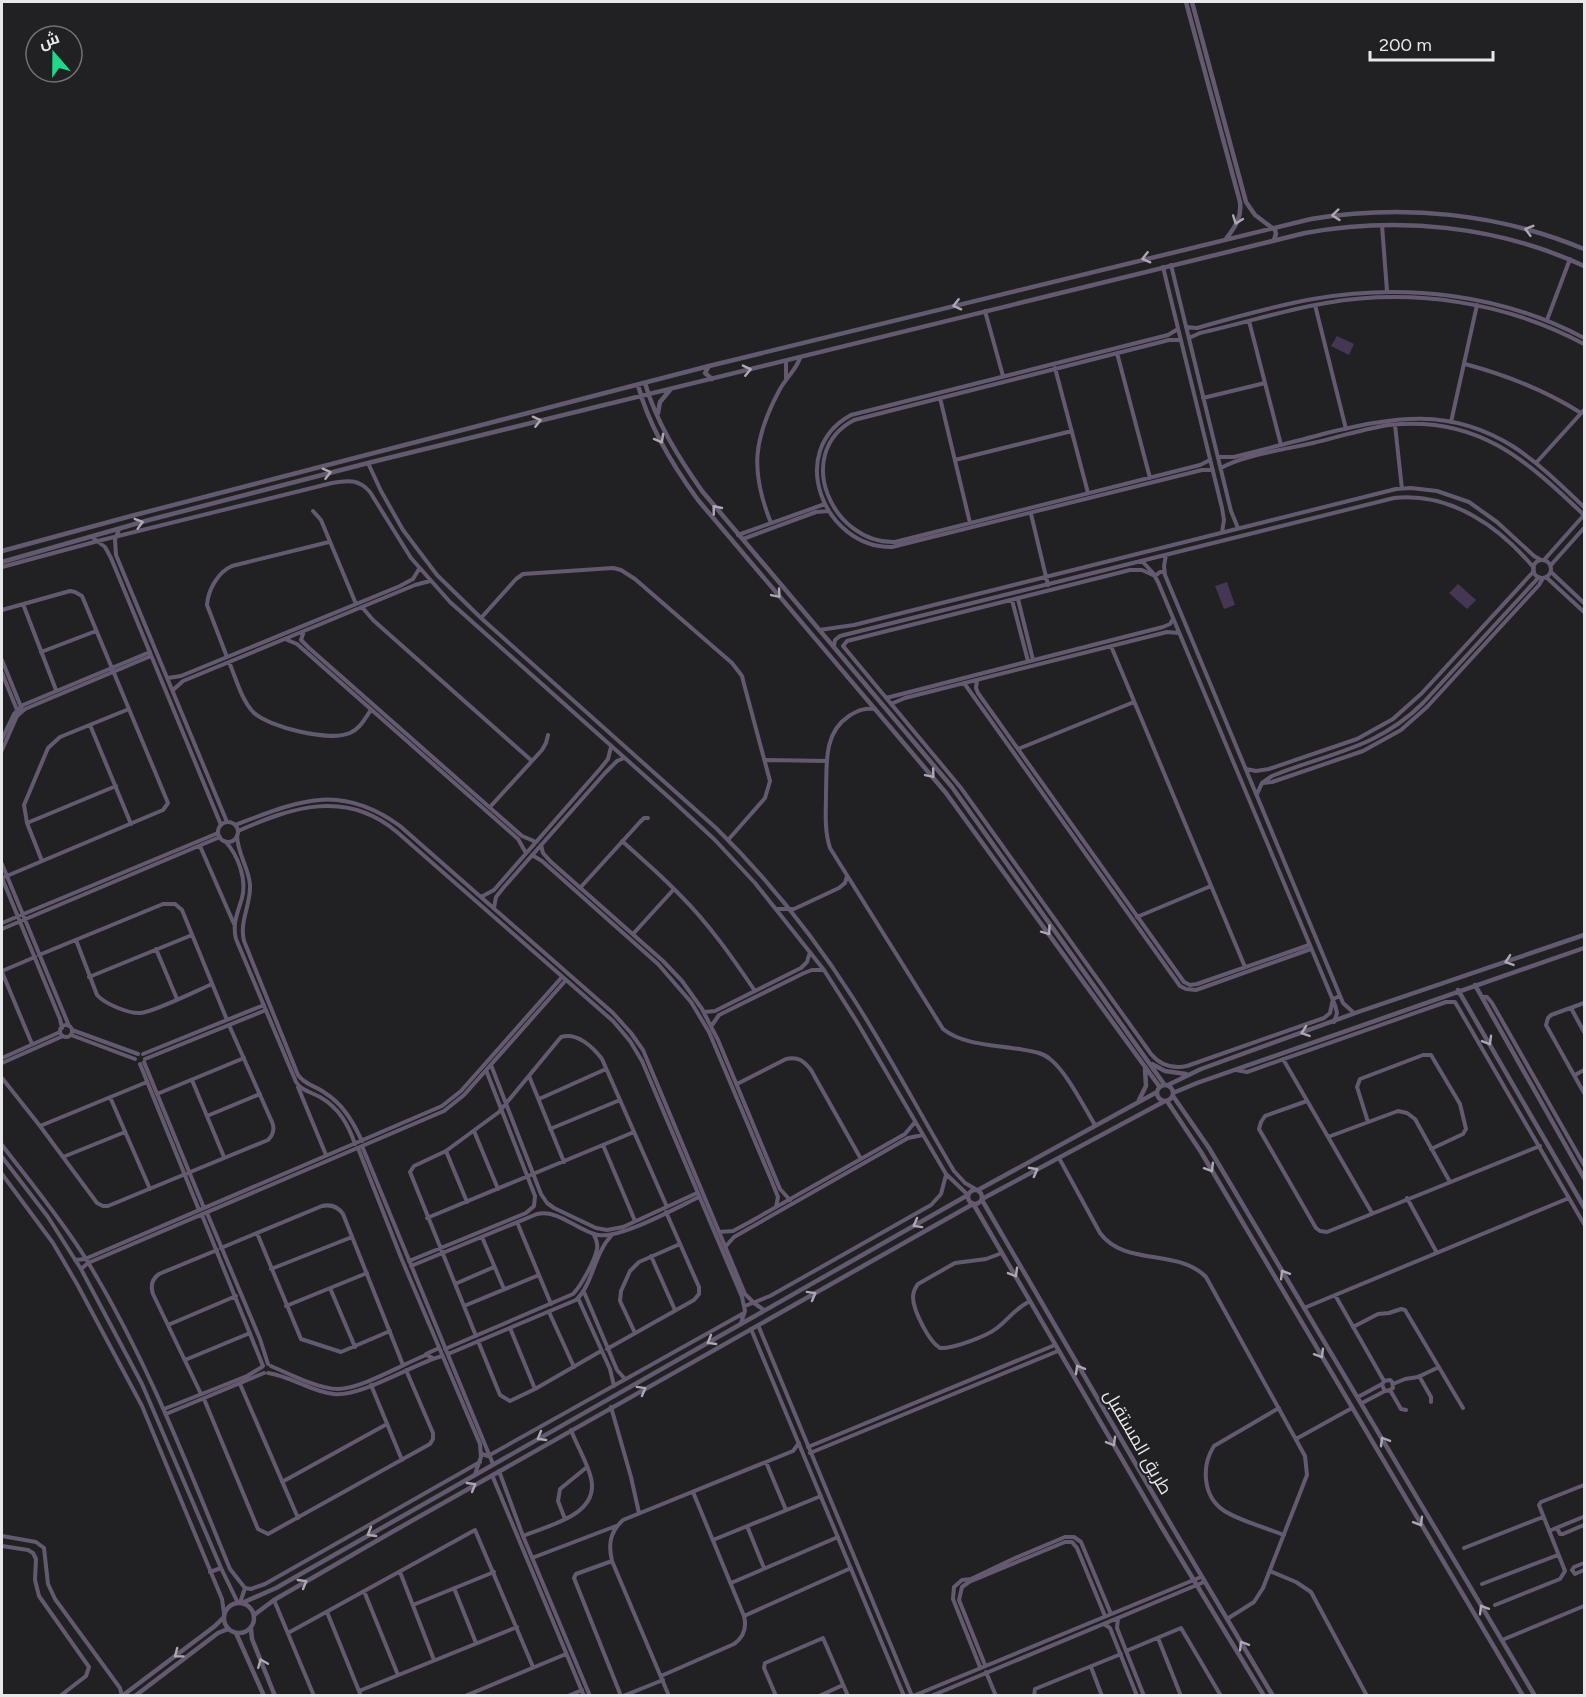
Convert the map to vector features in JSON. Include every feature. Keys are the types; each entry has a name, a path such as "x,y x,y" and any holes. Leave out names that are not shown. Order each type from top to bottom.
{"street":[{"path":"1186,2 1240,202 1238,223 1226,239"},
{"path":"1192,2 1246,202 1255,215 1273,227 1276,234 1274,240"},
{"path":"2,551 709,366 1287,224 1349,214 1429,213 1515,226 1584,249"},
{"path":"1287,224 1286,231 1291,236"},
{"path":"1382,225 1387,291"},
{"path":"2,562 191,509 368,463 1291,236 1335,228 1382,225 1429,226 1477,232 1523,243 1584,266"},
{"path":"1547,320 1570,259"},
{"path":"1171,265 1230,506 1238,528"},
{"path":"1163,267 1222,508 1224,520 1222,532"},
{"path":"1084,273 1082,280 1087,286"},
{"path":"1065,278 1070,283 1068,291"},
{"path":"1189,338 1328,300 1387,291 1501,305 1547,320 1584,338"},
{"path":"1186,327 1197,328 1299,302 1387,297 1445,297 1536,323 1584,344"},
{"path":"1172,304 1180,302"},
{"path":"1316,305 1346,429"},
{"path":"1451,422 1477,305"},
{"path":"985,311 1003,376"},
{"path":"1221,321 1222,328"},
{"path":"1249,321 1281,445"},
{"path":"1178,329 1168,335 1055,368 854,420 837,432 827,450 823,466 825,487 838,513 851,526 866,536 882,542 922,538 1029,515 1202,470 1213,470"},
{"path":"1181,339 1003,376 851,415 832,429 821,448 816,473 825,504 848,532 872,545 892,547 970,523 1200,465 1210,460"},
{"path":"1117,353 1150,478"},
{"path":"771,523 758,484 758,452 766,419 786,379 800,358"},
{"path":"786,361 786,379"},
{"path":"1465,364 1540,390 1583,412 1536,463"},
{"path":"709,366 705,373 711,379"},
{"path":"1055,368 1086,494 1085,501"},
{"path":"645,383 668,437 690,474 742,540 913,740 967,807 1143,1063 1162,1087 1172,1088 1173,1095 1209,1148 1535,1695"},
{"path":"1203,398 1265,383"},
{"path":"638,385 657,434 698,500 946,793 1126,1036 1150,1063 1162,1087 1159,1098 1166,1101 1201,1152 1522,1695"},
{"path":"658,416 658,406 663,397 674,388"},
{"path":"940,398 970,523"},
{"path":"520,416 517,422 520,425"},
{"path":"1221,468 1250,458 1401,418 1434,420 1477,429 1501,440 1536,463 1584,507"},
{"path":"1434,420 1434,425"},
{"path":"498,422 502,426 501,430"},
{"path":"1202,424 1210,423"},
{"path":"1395,425 1402,489"},
{"path":"1218,458 1228,458 1346,429 1434,425 1466,432 1506,449 1543,476 1584,515 1543,560 1536,563 1534,570 1521,585 1422,693 1386,723 1356,739 1269,769 1256,771 1246,768"},
{"path":"955,460 1071,431"},
{"path":"821,448 827,450"},
{"path":"1248,453 1250,458"},
{"path":"368,463 403,530 427,563 501,637 655,772 728,840 792,910 854,1000 954,1171 961,1180 982,1194 982,1200"},
{"path":"2,567 116,536 344,481 355,481 362,484 373,496 395,535 430,582 495,644 648,779 727,853 776,909 824,970 946,1174 974,1204"},
{"path":"819,630 854,625 1297,513 1402,489 1437,491 1462,499 1491,516 1534,556 1551,566"},
{"path":"373,496 381,491"},
{"path":"217,494 217,498 227,500"},
{"path":"834,647 834,642 838,637 1394,498 1425,498 1446,502 1464,509 1491,527 1534,570 1584,612"},
{"path":"183,503 192,504 191,509"},
{"path":"742,540 825,504"},
{"path":"1222,508 1230,506"},
{"path":"1025,509 1029,515 1048,585"},
{"path":"313,511 319,517 356,604"},
{"path":"738,535 812,511 829,511"},
{"path":"1297,513 1299,521"},
{"path":"1584,528 1551,566 1551,572 1584,603"},
{"path":"119,529 116,536 116,555 227,822 235,825 293,804 312,800 354,803 378,813 400,826 613,1013 643,1050 745,1294 764,1310"},
{"path":"2,923 21,918 200,846 219,835 221,825 111,558 105,547 92,537"},
{"path":"1191,540 1194,548"},
{"path":"329,542 232,566 221,573 208,596 207,605 245,700 253,711 264,719 302,733 323,736 350,733 358,728 371,710"},
{"path":"1514,548 1519,542"},
{"path":"1557,545 1563,551"},
{"path":"1167,555 1164,572 1340,996 1346,1007 1355,1013"},
{"path":"1142,561 1155,576 1333,999 1336,1008 1334,1022"},
{"path":"481,618 523,574 613,568 629,573 738,669 766,760 770,781 765,798 728,840"},
{"path":"173,691 188,676 362,607 400,588 413,579 419,569"},
{"path":"1155,576 1138,569 1107,576 844,642 844,649 961,788 1158,1061 1172,1067 1187,1066 1324,1018 1330,1013 1333,999"},
{"path":"1105,570 1107,576"},
{"path":"1155,576 1164,572"},
{"path":"1256,795 1262,783 1272,776 1361,746 1398,725 1423,704 1527,590 1551,572"},
{"path":"1262,783 1272,782 1354,754 1401,730 1427,708 1539,585 1543,577"},
{"path":"228,660 356,604 400,588 430,582"},
{"path":"1521,585 1527,590"},
{"path":"2,610 70,591 83,598 168,803 164,810 3,877"},
{"path":"1015,599 1031,661"},
{"path":"988,600 989,606"},
{"path":"22,604 56,691"},
{"path":"362,607 373,620 532,761"},
{"path":"891,704 905,698 1111,646 1166,627 1173,618"},
{"path":"854,625 856,633"},
{"path":"41,652 97,630"},
{"path":"304,631 301,634 301,640 307,650 371,710 518,835 536,842"},
{"path":"886,698 1144,635 1179,633"},
{"path":"495,644 501,637"},
{"path":"285,639 307,650 490,807 518,835 526,853"},
{"path":"1111,646 1245,967"},
{"path":"2,750 22,711 68,688 150,654"},
{"path":"2,660 19,709"},
{"path":"2,673 3,680 19,709"},
{"path":"168,678 188,676"},
{"path":"977,680 978,697 1178,984 1184,988 1199,989 1310,947"},
{"path":"964,683 978,697 1018,749 1071,829 1185,983 1197,984 1310,947"},
{"path":"2,740 19,709 56,691 68,688"},
{"path":"860,710 864,696"},
{"path":"1018,749 1134,702"},
{"path":"42,861 24,812 25,802 48,748 60,737 129,709"},
{"path":"876,710 860,710 841,722 833,731 829,743 826,833 831,848 943,1029 963,1039 1033,1051 1046,1056 1056,1064 1095,1125"},
{"path":"90,724 131,824"},
{"path":"898,735 904,730"},
{"path":"490,807 544,747 548,735"},
{"path":"907,745 913,740"},
{"path":"481,897 494,890 600,769 608,759 612,747"},
{"path":"494,909 494,901 499,893 616,761 624,758"},
{"path":"766,760 827,761"},
{"path":"600,769 605,773"},
{"path":"1269,769 1272,776"},
{"path":"648,779 655,772"},
{"path":"27,823 116,786"},
{"path":"225,841 231,841 238,833 292,809 335,806 373,816 392,827 620,1028 638,1054 745,1306 741,1323"},
{"path":"580,888 643,818 648,818"},
{"path":"221,825 227,822"},
{"path":"235,825 238,843 248,870 250,886 242,921 242,936 296,1082 326,1155"},
{"path":"219,835 233,852 243,881 243,895 234,925"},
{"path":"2,928 219,835"},
{"path":"1265,840 1274,837"},
{"path":"622,841 674,890 713,932 755,991"},
{"path":"416,848 420,844"},
{"path":"541,845 548,863 672,969 704,1012 737,1084 778,1190 777,1207"},
{"path":"200,846 234,925 236,939 286,1052 306,1083 325,1093 341,1106 351,1119 362,1141"},
{"path":"532,855 548,863 580,888 633,934 676,984 703,1022 778,1190 790,1200"},
{"path":"2,864 3,877 71,1028 71,1035"},
{"path":"776,909 792,910 839,888 845,884 847,876"},
{"path":"1137,917 1211,886"},
{"path":"494,890 499,893"},
{"path":"633,934 674,890"},
{"path":"2,1078 101,1206 108,1206 268,1140 272,1134 273,1124 182,910 178,906 169,903 2,971 32,1044"},
{"path":"786,921 792,910"},
{"path":"89,977 192,935"},
{"path":"2,1536 36,1542 44,1548 48,1584 55,1599 120,1688 122,1695 198,1639 224,1615 230,1606 276,1588 968,1195 972,1190 977,1190 1162,1087 1201,1069 1355,1013 1584,935"},
{"path":"76,940 96,993 101,999 136,1013 145,1012 212,984"},
{"path":"1559,944 1558,950 1562,955"},
{"path":"254,1615 274,1600 611,1407 974,1204 978,1204 1166,1101 1173,1095 1235,1069 1584,948"},
{"path":"156,949 177,999"},
{"path":"1542,950 1546,954 1546,961"},
{"path":"704,1012 722,1010 799,972 807,962 810,951"},
{"path":"37,956 60,1019 62,1032"},
{"path":"711,1025 722,1010 755,991 799,972 824,970"},
{"path":"254,981 259,978"},
{"path":"75,1260 87,1261 444,1111 460,1099 564,978"},
{"path":"203,1211 326,1155 358,1146 362,1141 436,1109 452,1099 564,978"},
{"path":"1475,985 1584,1178"},
{"path":"1458,990 1584,1207"},
{"path":"1333,999 1340,996"},
{"path":"1482,997 1492,1003 1584,1165"},
{"path":"1235,1069 1247,1072 1453,1001 1458,1005 1584,1224"},
{"path":"1458,1005 1465,1002"},
{"path":"1584,1003 1551,1015 1546,1025 1584,1093"},
{"path":"2,1063 62,1032 139,1056 265,1007"},
{"path":"1571,1008 1584,1032"},
{"path":"608,1017 613,1013"},
{"path":"143,1062 228,1022"},
{"path":"2,1058 71,1028 139,1056 157,1094 187,1173"},
{"path":"476,1336 410,1172 414,1166 446,1151 501,1109 559,1038 567,1035 590,1046 598,1054 667,1207"},
{"path":"1368,1122 1357,1088 1359,1079 1424,1055 1431,1055 1460,1104 1466,1129 1463,1134 1431,1149"},
{"path":"139,1056 143,1062 147,1082 270,1365 271,1371 202,1396"},
{"path":"157,1094 244,1058"},
{"path":"737,1084 786,1059 801,1059 811,1070 861,1159"},
{"path":"1283,1059 1372,1213"},
{"path":"1137,1102 1144,1092 1147,1081 1143,1063"},
{"path":"1150,1063 1165,1071 1189,1074"},
{"path":"410,1264 530,1210 535,1204 536,1196 530,1175 490,1065"},
{"path":"539,1099 606,1069"},
{"path":"1197,1083 1193,1077 1201,1069"},
{"path":"486,1070 530,1175 547,1203 590,1226 601,1230 613,1230 698,1195"},
{"path":"1575,1075 1584,1070"},
{"path":"529,1075 564,1162"},
{"path":"192,1080 224,1158"},
{"path":"40,1126 147,1082"},
{"path":"296,1082 303,1089 322,1098 337,1110 347,1124 427,1304 445,1348 445,1355"},
{"path":"207,1116 260,1094"},
{"path":"110,1097 150,1188"},
{"path":"550,1129 620,1100"},
{"path":"1307,1101 1265,1116 1260,1124 1260,1134 1318,1230 1327,1232 1540,1146"},
{"path":"1328,1137 1398,1111 1407,1113 1414,1119 1450,1182"},
{"path":"719,1232 736,1233 906,1136 915,1121"},
{"path":"474,1131 498,1189"},
{"path":"63,1157 125,1132"},
{"path":"428,1218 634,1132"},
{"path":"725,1246 736,1233 861,1159 906,1136 923,1135"},
{"path":"677,1146 682,1144"},
{"path":"2,1145 45,1199 87,1261 129,1335 165,1412 230,1569 245,1588"},
{"path":"603,1145 635,1221"},
{"path":"358,1146 480,1444 482,1453 475,1474"},
{"path":"1201,1152 1209,1148"},
{"path":"446,1151 466,1202"},
{"path":"2,1157 48,1217 81,1269 142,1384 221,1568 240,1603 250,1607 254,1615 251,1629 252,1639 275,1695"},
{"path":"1059,1158 1100,1233 1109,1243 1121,1250 1188,1265 1206,1277 1305,1456 1307,1475 1263,1588 1254,1602 1227,1620"},
{"path":"2,1174 52,1243 78,1284 136,1395 222,1599 228,1629 236,1633 251,1629"},
{"path":"745,1306 770,1296 931,1205 941,1194 946,1174"},
{"path":"441,1251 537,1214 546,1213 594,1234 611,1236 698,1195"},
{"path":"1407,1198 1437,1253"},
{"path":"1304,1308 1570,1198"},
{"name":"طريق المستقبل","path":"982,1200 1273,1695"},
{"name":"طريق المستقبل","path":"974,1204 1058,1351 1264,1695"},
{"path":"403,1365 340,1210 329,1205 159,1274 153,1280 152,1289 202,1396 258,1529 266,1533 271,1533 430,1444 434,1436 406,1370"},
{"path":"607,1349 696,1298 700,1292 666,1212"},
{"path":"517,1222 551,1304"},
{"path":"987,1228 995,1223"},
{"path":"257,1233 297,1334 303,1341 341,1352 390,1332"},
{"path":"445,1348 570,1296 578,1288 596,1251 597,1244 594,1234"},
{"path":"219,1249 266,1373 331,1394 347,1394 578,1298 601,1250 611,1236"},
{"path":"271,1269 352,1237"},
{"path":"482,1237 504,1289"},
{"path":"635,1333 621,1304 621,1291 634,1266 680,1244"},
{"path":"1002,1253 986,1259 955,1263 918,1284 913,1295 914,1302 929,1339 940,1348 953,1347 992,1332 1014,1310 1030,1300"},
{"path":"651,1256 675,1310"},
{"path":"81,1269 87,1261"},
{"path":"455,1284 494,1267"},
{"path":"286,1306 367,1273"},
{"path":"464,1306 539,1275"},
{"path":"330,1288 355,1347"},
{"path":"583,1290 614,1386"},
{"path":"1335,1295 1383,1382 1382,1387 1388,1390 1401,1409 1406,1410"},
{"path":"168,1325 236,1296"},
{"path":"578,1298 593,1322 618,1373 626,1379"},
{"path":"422,1306 427,1304"},
{"path":"1353,1327 1378,1314 1404,1309 1463,1408"},
{"path":"549,1312 574,1367"},
{"path":"482,1453 484,1456 490,1455 744,1313"},
{"path":"758,1325 913,1695 1105,1616 1203,1579"},
{"path":"510,1328 536,1389"},
{"path":"751,1329 904,1695"},
{"path":"185,1360 250,1333"},
{"path":"478,1341 502,1398 513,1401 601,1350"},
{"path":"808,1447 1055,1345"},
{"path":"165,1412 247,1376 262,1366 270,1365 327,1387 341,1389 355,1386 439,1348"},
{"path":"810,1453 1058,1351"},
{"path":"426,1355 433,1359"},
{"path":"1362,1403 1388,1390 1393,1384 1439,1367"},
{"path":"994,1370 996,1376"},
{"path":"612,1375 618,1373"},
{"path":"1419,1376 1431,1397 1431,1402"},
{"path":"1358,1398 1383,1382 1390,1380 1393,1384"},
{"path":"240,1384 298,1518"},
{"path":"370,1385 402,1460"},
{"path":"459,1389 493,1464"},
{"path":"601,1402 605,1411"},
{"path":"611,1407 632,1477 639,1513"},
{"path":"1279,1408 1214,1446 1204,1476 1206,1485 1218,1506 1223,1510 1284,1535"},
{"path":"1296,1439 1352,1408"},
{"path":"789,1418 795,1416"},
{"path":"874,1419 877,1425"},
{"path":"282,1482 387,1424"},
{"path":"523,1536 578,1513 590,1499 592,1480 571,1430"},
{"path":"669,1695 612,1561 609,1542 617,1526 623,1520 639,1513 793,1450 799,1443"},
{"path":"793,1450 802,1452"},
{"path":"245,1588 265,1584 480,1462"},
{"path":"766,1462 786,1510"},
{"path":"565,1519 558,1501 560,1489 587,1467"},
{"path":"499,1471 523,1536 590,1695"},
{"path":"492,1475 584,1695"},
{"path":"1495,1605 1562,1577 1565,1571 1539,1507 1541,1502 1584,1485"},
{"path":"612,1561 576,1574 574,1578 622,1695 737,1642 745,1629 744,1616 693,1492"},
{"path":"501,1496 507,1494"},
{"path":"713,1540 821,1496"},
{"path":"1464,1548 1543,1517"},
{"path":"1549,1531 1582,1518 1584,1526 1561,1534 1557,1528"},
{"path":"532,1558 617,1526"},
{"path":"747,1526 764,1568"},
{"path":"288,1633 474,1530 477,1532 533,1667"},
{"path":"731,1583 838,1537"},
{"path":"985,1665 959,1600 960,1591 965,1584 1065,1537 1074,1537 1082,1542 1105,1616"},
{"path":"2,1546 28,1550 33,1553 36,1559 35,1580 39,1596 89,1667 86,1676 60,1695"},
{"path":"1482,1584 1558,1555"},
{"path":"980,1667 953,1599 954,1587 962,1580 971,1579 1023,1557"},
{"path":"1584,1563 1572,1570 1576,1574 1584,1570"},
{"path":"210,1572 221,1568"},
{"path":"744,1616 851,1568"},
{"path":"1450,1574 1459,1569"},
{"path":"1270,1571 1296,1582 1311,1592 1367,1695"},
{"path":"400,1572 434,1660"},
{"path":"413,1605 494,1572"},
{"path":"1093,1577 1111,1614"},
{"path":"1455,1582 1459,1577 1464,1577"},
{"path":"931,1695 1103,1624 1195,1582"},
{"path":"240,1603 245,1588"},
{"path":"454,1588 476,1643"},
{"path":"861,1591 867,1588"},
{"path":"364,1591 398,1675"},
{"path":"274,1600 314,1695"},
{"path":"1502,1640 1584,1606"},
{"path":"327,1612 360,1693 517,1626"},
{"path":"1119,1617 1116,1624 1144,1695"},
{"path":"1103,1624 1108,1626 1113,1635 1137,1695"},
{"path":"1126,1651 1181,1628 1221,1695"},
{"path":"135,1695 203,1644 228,1629"},
{"path":"1113,1635 1119,1632"},
{"path":"236,1633 264,1695"},
{"path":"776,1695 764,1668 765,1663 821,1638 826,1641 848,1695"},
{"path":"1158,1638 1181,1695"},
{"path":"198,1639 203,1644"},
{"path":"467,1695 566,1653"},
{"path":"1034,1695 1035,1689 1121,1654"},
{"path":"1091,1667 1102,1695"},
{"path":"986,1672 996,1695"},
{"path":"819,1695 843,1685"},
{"path":"568,1695 582,1690"}],"shaded area":[{"path":"1337,336 1354,344 1349,355 1331,346"},
{"path":"1227,582 1235,605 1224,609 1215,586"},
{"path":"1458,584 1476,600 1467,609 1449,593"}]}
